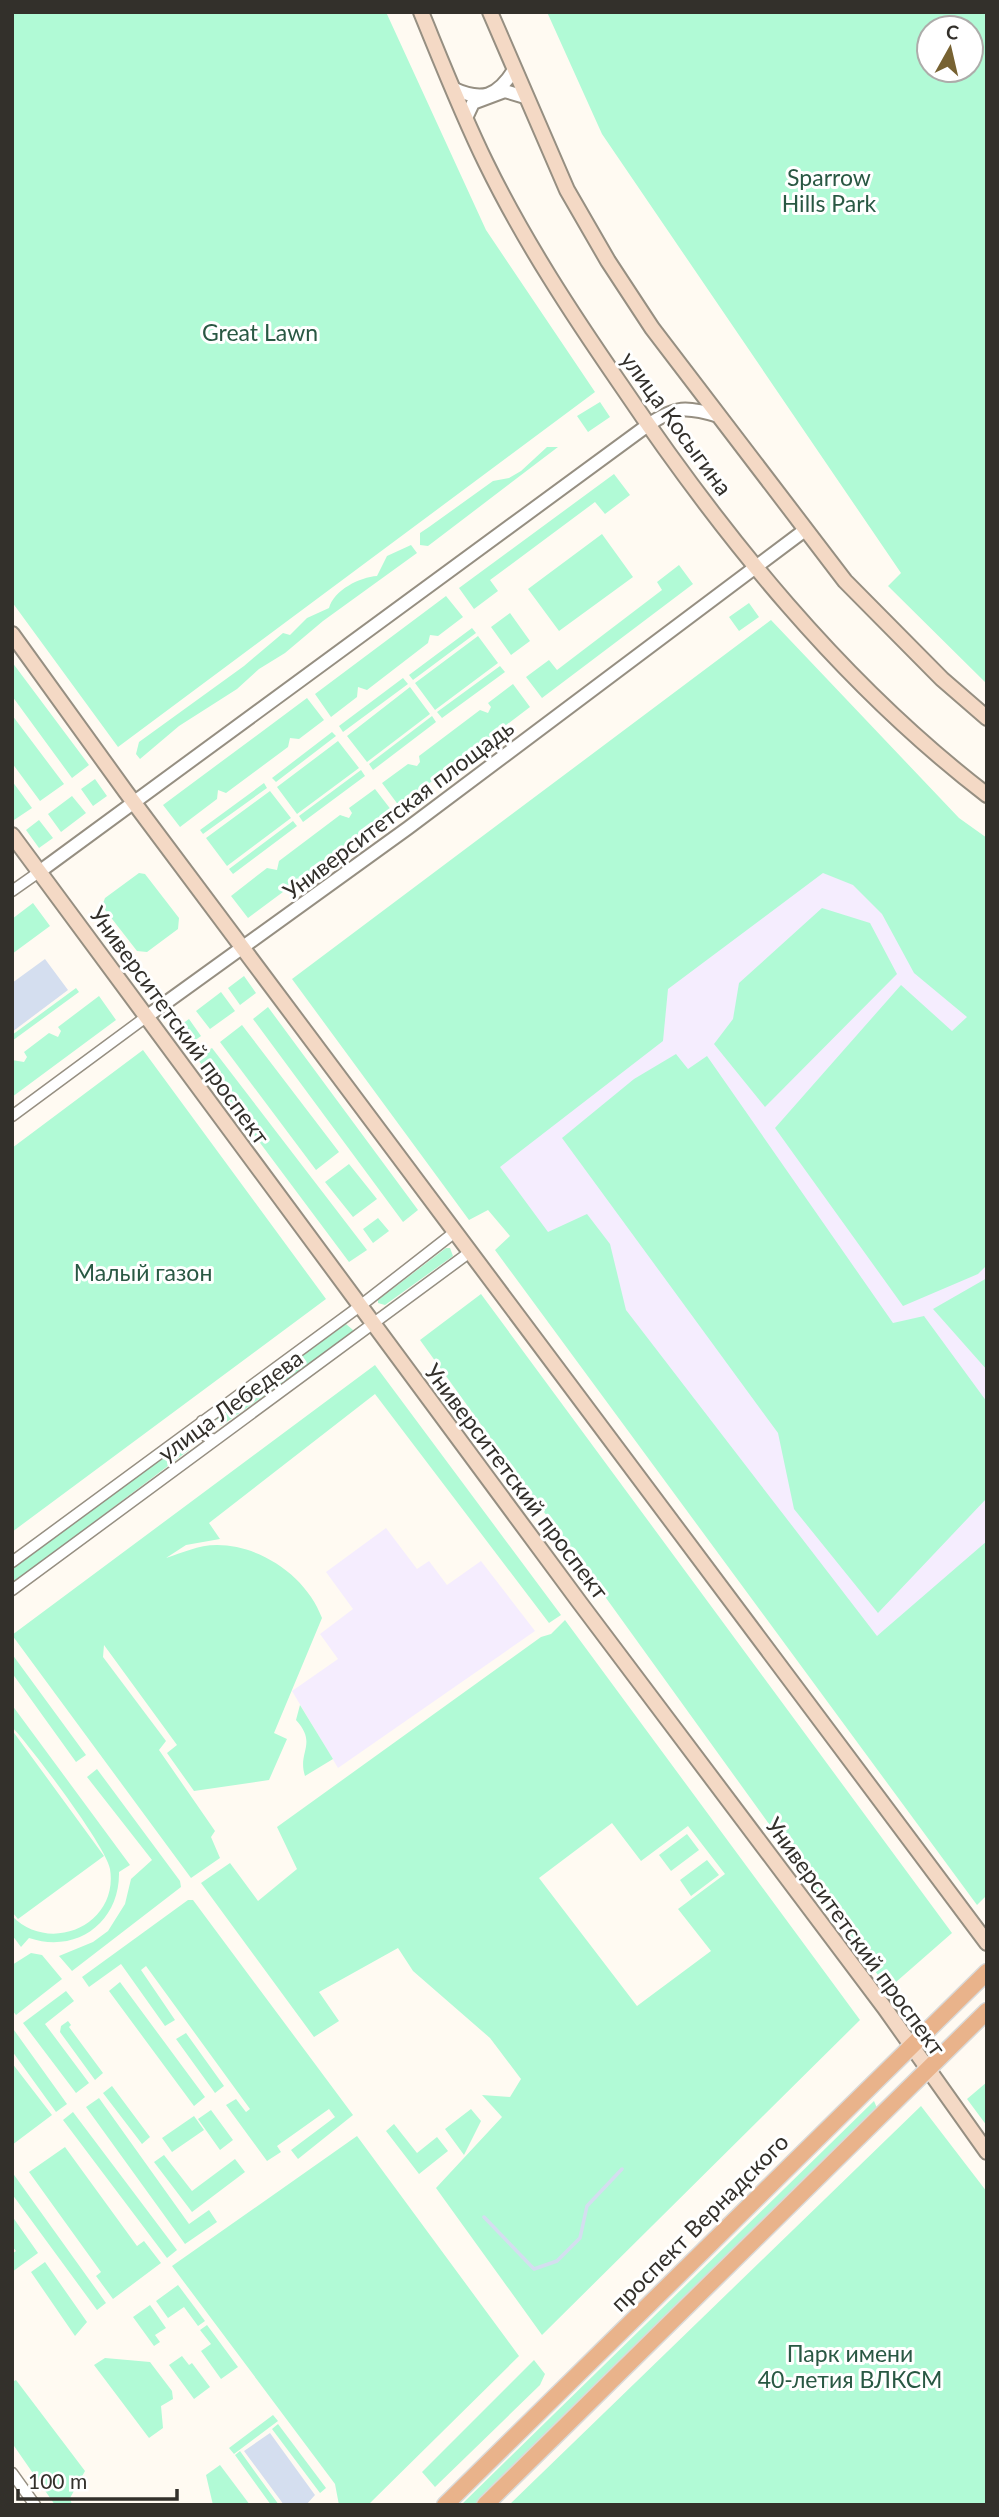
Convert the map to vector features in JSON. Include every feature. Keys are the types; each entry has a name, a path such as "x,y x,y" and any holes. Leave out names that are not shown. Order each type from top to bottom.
{"main road":[{"name":"улица Косыгина","path":"421,12 486,162 528,241 574,317 648,425 756,569 889,710 987,795"},
{"name":"улица Косыгина","path":"490,12 568,190 608,261 652,328 845,581 942,679 987,718"},
{"path":"12,634 470,1252 982,1925 987,1942"},
{"name":"Университетский проспект","path":"12,835 987,2152"},
{"name":"проспект Вернадского","path":"445,2505 987,1972"},
{"path":"485,2505 987,2011"}],"street":[{"path":"452,88 469,96 480,97 502,88 514,70"},
{"path":"466,118 473,103 505,91 525,97"},
{"path":"12,891 648,425 678,408 695,409 719,416"},
{"name":"Университетская площадь","path":"12,1116 756,569 805,530"},
{"name":"улица Лебедева","path":"12,1562 360,1306 455,1232"},
{"name":"улица Лебедева","path":"12,1590 470,1252"},
{"path":"202,1421 202,1434 214,1440"},
{"path":"12,2473 36,2505"}],"shaded area":[{"path":"739,824 987,911 987,1864 550,1257 454,1133"},
{"path":"386,1528 417,1569 429,1561 447,1585 481,1561 535,1631 338,1768 292,1691 338,1659 320,1634 353,1609 326,1572"}],"green space":[{"name":"Great Lawn","path":"12,12 386,12 486,230 595,392 118,747 12,602"},
{"name":"Sparrow Hills Park","path":"547,12 987,12 987,684 888,586 901,573 602,134"},
{"path":"600,402 610,417 588,432 577,416"},
{"path":"547,447 558,447 428,546 420,545 420,533 493,481 509,478 521,471"},
{"path":"614,474 630,495 605,514 595,502 490,580 498,591 474,609 459,588"},
{"path":"602,534 633,577 559,631 528,589"},
{"path":"411,545 417,553 323,621 285,653 259,669 237,689 179,726 140,759 136,754 139,742 244,666 283,633 290,635 307,618 329,608 342,590 363,579 377,576 387,556"},
{"path":"679,565 693,584 542,698 526,677 549,660 557,670 662,590 657,582"},
{"path":"446,596 463,617 438,636 430,635 428,643 367,690 358,687 357,697 331,717 315,694"},
{"path":"749,603 759,617 739,631 729,617"},
{"path":"510,613 530,641 511,655 491,627"},
{"path":"771,620 959,818 987,838 987,1265 978,1274 903,1306 775,1128 901,985 952,1031 967,1017 914,973 882,914 853,885 823,873 668,989 663,1041 500,1167 548,1232 587,1214 610,1244 626,1310 877,1636 987,1541 987,1895 977,1905 495,1250 510,1236 488,1210 469,1220 292,979"},
{"path":"472,628 476,633 413,680 409,675"},
{"path":"478,636 498,663 435,710 415,683"},
{"path":"12,662 89,765 72,778 12,696"},
{"path":"500,666 505,672 442,718 437,712"},
{"path":"403,678 408,684 343,732 339,726"},
{"path":"513,684 530,707 399,806 382,783 408,764 417,766 420,762 419,756 480,710 488,713 491,707 488,703"},
{"path":"410,687 430,714 367,762 347,736"},
{"path":"307,698 324,720 299,739 290,738 288,747 226,793 218,790 217,799 180,827 163,805"},
{"path":"12,715 64,784 40,801 12,763"},
{"path":"432,716 436,722 373,770 369,764"},
{"path":"332,732 336,736 276,782 272,778"},
{"path":"338,741 359,768 297,814 277,787"},
{"path":"361,770 365,776 303,822 299,816"},
{"path":"95,779 107,796 93,806 81,789"},
{"path":"12,781 32,808 14,820 12,818"},
{"path":"264,783 267,788 203,834 200,830"},
{"path":"375,789 392,811 248,918 231,896 267,868 277,870 279,861 340,815 349,818 352,813 349,808"},
{"path":"270,791 291,818 227,866 206,838"},
{"path":"72,796 86,813 61,832 48,814"},
{"path":"39,820 53,838 39,848 26,830"},
{"path":"293,821 297,826 233,874 229,869"},
{"path":"139,873 145,874 179,918 178,929 147,952 137,951 102,906 105,898"},
{"path":"33,903 50,926 12,954 12,919"},
{"path":"822,908 870,923 897,974 765,1107 714,1044 733,1019 739,983"},
{"path":"244,976 256,993 240,1005 228,988"},
{"path":"76,988 79,992 12,1041 12,1035"},
{"path":"221,992 235,1011 210,1029 196,1011"},
{"path":"99,996 116,1020 12,1097 12,1060 24,1062 27,1057 24,1052 49,1033 58,1037 61,1031 58,1027"},
{"path":"268,1007 418,1210 403,1222 253,1019"},
{"path":"189,1019 201,1036 187,1046 175,1029"},
{"path":"242,1025 339,1152 316,1170 220,1042"},
{"path":"212,1048 367,1250 349,1262 196,1057"},
{"name":"Малый газон","path":"143,1050 326,1299 12,1532 12,1148"},
{"path":"676,1054 688,1069 707,1056 893,1323 924,1316 987,1402 987,1498 878,1613 794,1509 778,1433 562,1138 634,1079"},
{"path":"349,1164 377,1199 353,1217 325,1182"},
{"path":"378,1218 389,1231 373,1243 363,1229"},
{"path":"446,1248 450,1248 453,1256 385,1305 378,1303 378,1300"},
{"path":"987,1278 987,1370 933,1309"},
{"path":"481,1294 952,1933 888,1989 420,1340"},
{"path":"346,1324 353,1330 352,1334 221,1426 216,1418"},
{"path":"375,1365 561,1615 549,1623 375,1394 209,1523 220,1539 186,1545 166,1558 210,1545 234,1546 266,1557 294,1577 315,1603 322,1618 274,1733 287,1739 269,1780 194,1791 167,1753 177,1745 104,1645 103,1657 166,1741 159,1750 215,1831 211,1837 220,1858 191,1878 12,1635"},
{"path":"182,1442 189,1450 12,1584 12,1569"},
{"path":"565,1620 860,2020 542,2335 436,2188 502,2117 482,2095 510,2097 521,2079 490,2038 413,1971 398,1948 319,1992 339,2021 314,2037 201,1883 230,1863 258,1901 297,1869 277,1827 541,1637 551,1634","holes":["612,1823 641,1861 688,1826 725,1874 678,1909 711,1951 637,2006 539,1878"]},
{"path":"12,1654 86,1755 76,1762 12,1673"},
{"path":"12,1705 130,1865 119,1872 112,1906 104,1919 92,1930 63,1941 47,1942 29,1938 21,1947 12,1935 12,1916 27,1927 45,1933 62,1933 79,1928 93,1919 104,1905 110,1889 110,1869 82,1819 12,1727"},
{"path":"300,1705 333,1759 305,1776 303,1760 306,1736 296,1720"},
{"path":"12,1730 104,1856 18,1919 12,1912"},
{"path":"97,1769 180,1881 181,1887 72,1971 59,1956 93,1942 108,1931 125,1904 131,1879 152,1860 87,1777"},
{"path":"687,1834 699,1850 671,1871 659,1855"},
{"path":"707,1860 719,1875 691,1896 680,1880"},
{"path":"188,1900 193,1900 353,2115 298,2159 291,2150 335,2117 329,2109 277,2146 281,2152 267,2161 226,2105 236,2099 246,2112 250,2109 146,1966 141,1970 175,2020 165,2026 121,1964 89,1987 82,1977"},
{"path":"31,1953 42,1955 62,1979 16,2015 12,2010 12,1965"},
{"path":"120,1982 205,2097 194,2106 109,1991"},
{"path":"66,1991 74,2001 45,2024 89,2083 76,2093 23,2023"},
{"path":"68,2021 71,2025 69,2027 103,2073 95,2080 60,2032 61,2026"},
{"path":"14,2030 67,2104 56,2112 12,2051"},
{"path":"186,2033 224,2086 215,2093 176,2039"},
{"path":"12,2063 52,2115 12,2145"},
{"path":"987,2082 987,2126 967,2099"},
{"path":"112,2086 150,2137 142,2144 103,2093"},
{"path":"99,2098 189,2224 209,2210 217,2222 185,2244 86,2107"},
{"path":"874,2101 877,2108 475,2505 461,2505"},
{"name":"Парк имени 40-летия ВЛКСМ","path":"921,2106 987,2192 987,2505 509,2505"},
{"path":"471,2109 481,2121 464,2155 445,2129"},
{"path":"211,2110 233,2140 220,2150 198,2119"},
{"path":"73,2112 177,2250 167,2258 63,2120"},
{"path":"194,2116 204,2130 172,2152 162,2138"},
{"path":"394,2124 417,2153 437,2137 448,2151 419,2174 386,2131"},
{"path":"357,2136 519,2356 368,2505 339,2505 335,2484 172,2266"},
{"path":"65,2147 137,2246 144,2241 161,2263 113,2299 96,2276 101,2272 29,2172"},
{"path":"164,2155 192,2191 235,2159 245,2172 192,2212 154,2162"},
{"path":"12,2172 106,2303 97,2310 12,2194"},
{"path":"12,2216 38,2253 12,2272 12,2254 16,2251 12,2246"},
{"path":"45,2262 87,2322 75,2336 31,2272"},
{"path":"178,2285 205,2321 198,2326 184,2307 168,2318 156,2301"},
{"path":"150,2305 166,2328 155,2335 160,2342 154,2346 133,2317"},
{"path":"207,2325 238,2367 221,2379 201,2351 211,2344 200,2330"},
{"path":"182,2356 189,2365 192,2363 210,2387 194,2399 169,2365"},
{"path":"105,2358 150,2362 172,2391 173,2399 161,2406 163,2428 149,2438 94,2365"},
{"path":"534,2360 545,2374 540,2385 435,2487 422,2472"},
{"path":"16,2380 85,2471 70,2498 72,2505 55,2505 12,2443 12,2382"},
{"path":"273,2415 278,2421 234,2454 229,2448"},
{"path":"278,2424 326,2488 320,2493 272,2429"},
{"path":"240,2451 279,2505 271,2505 235,2455"},
{"path":"220,2465 250,2505 213,2505 206,2475"}],"water":[{"path":"45,959 68,990 12,1032 12,983"},
{"path":"270,2433 315,2495 306,2505 284,2505 244,2451"}],"waterway":[{"path":"484,2217 534,2269 557,2261 580,2238 587,2206 622,2169"}]}
